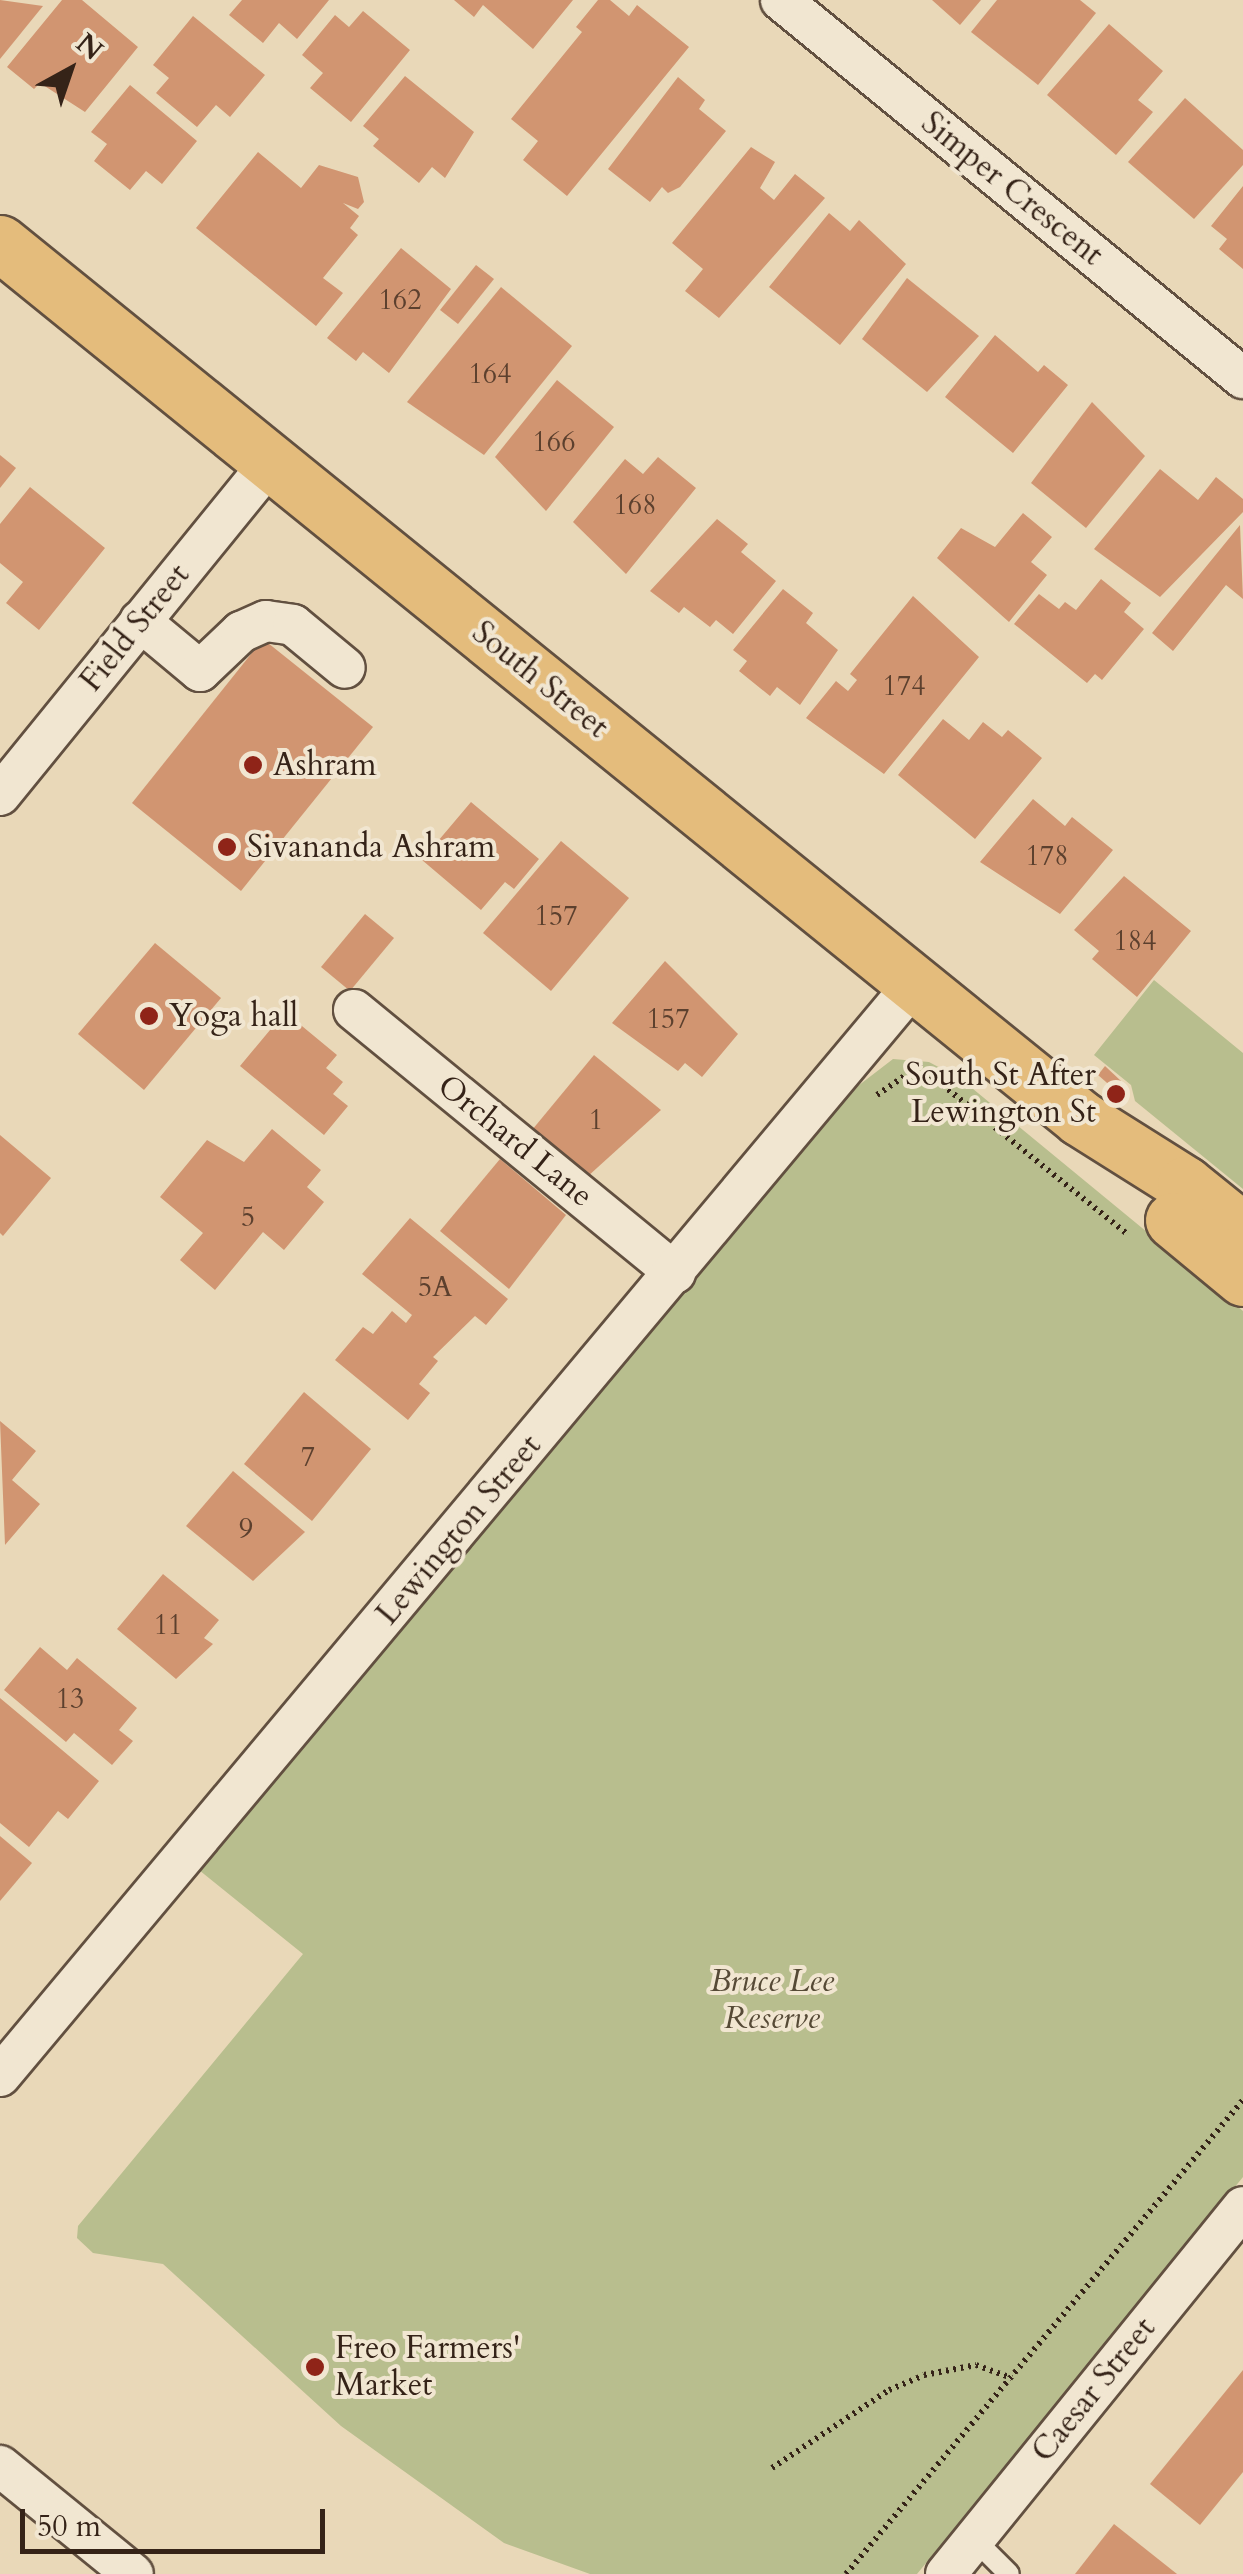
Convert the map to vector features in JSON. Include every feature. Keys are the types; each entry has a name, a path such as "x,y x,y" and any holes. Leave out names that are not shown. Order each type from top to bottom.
{"main road":[{"name":"South Street","path":"0,244 1080,1118 1185,1184 1243,1231"},
{"name":"South Street","path":"1080,1118 1164,1212 1243,1278"}],"street":[{"name":"Simper Crescent","path":"781,0 1243,378"},
{"name":"Field Street","path":"0,794 270,462"},
{"path":"140,622 200,671 241,632 266,620 293,626 345,668"},
{"name":"Lewington Street","path":"0,2076 914,983"},
{"name":"Orchard Lane","path":"354,1010 675,1273"},
{"name":"Caesar Street","path":"946,2574 1237,2227"},
{"path":"0,2466 134,2574"}],"lane":[{"path":"974,2539 1009,2574"}],"path":[{"path":"872,1098 919,1066 1139,1243"},
{"path":"846,2574 1243,2100"},
{"path":"772,2468 889,2390 924,2375 976,2366 1012,2378"}],"green space":[{"path":"1154,980 1243,1053 1243,1189 1135,1101 1131,1085 1094,1055"},
{"name":"Bruce Lee Reserve","path":"893,1059 929,1062 961,1079 1243,1311 1243,2177 917,2574 590,2574 504,2543 341,2426 163,2264 93,2253 77,2238 78,2226 303,1954 199,1870 854,1089"}],"building":[{"path":"0,0 43,6 0,59"},
{"path":"62,0 82,0 138,47 85,112 40,83 34,89 7,67"},
{"path":"242,0 329,0 297,39 279,23 263,43 229,15"},
{"path":"454,0 573,0 533,49 483,5 474,17"},
{"path":"598,0 610,0 629,16 637,5 689,47 567,196 523,160 538,141 511,119 582,32 576,27"},
{"path":"932,0 981,0 960,25"},
{"path":"997,0 1080,0 1096,13 1038,85 971,32"},
{"path":"363,11 410,50 351,122 310,88 323,73 302,55 335,15 349,27"},
{"path":"193,16 265,75 230,117 216,105 197,127 156,93 169,78 153,65"},
{"path":"1109,24 1163,71 1138,100 1153,112 1116,155 1047,95"},
{"path":"405,76 474,132 445,178 432,167 419,183 373,146 379,139 363,126"},
{"path":"678,77 705,100 699,109 726,131 680,187 668,193 662,187 650,202 608,169"},
{"path":"130,85 197,141 162,184 146,171 130,190 94,161 107,144 91,132"},
{"path":"1185,98 1243,150 1243,165 1194,219 1128,162"},
{"path":"751,147 775,162 760,188 774,200 795,174 825,198 719,318 685,291 703,269 672,243"},
{"path":"258,152 301,188 319,165 358,177 364,202 358,209 343,203 359,216 350,228 358,235 323,278 343,293 316,326 196,228"},
{"path":"1243,186 1243,269 1219,249 1227,239 1211,226"},
{"path":"829,213 850,231 859,220 906,264 840,345 769,287"},
{"path":"401,248 451,289 389,373 363,352 356,361 327,338"},
{"path":"476,265 494,279 458,324 440,310"},
{"path":"907,278 979,336 927,392 862,339"},
{"path":"501,287 572,346 484,455 407,402"},
{"path":"995,335 1038,372 1044,365 1068,385 1013,453 945,397"},
{"path":"557,380 614,427 546,511 495,457"},
{"path":"1092,402 1145,456 1086,528 1031,483"},
{"path":"0,455 16,468 0,488"},
{"path":"658,457 696,488 626,574 573,522 625,459 643,474"},
{"path":"1160,469 1198,500 1216,477 1243,499 1243,512 1160,597 1094,549"},
{"path":"30,487 105,548 39,630 6,603 23,582 0,563 0,524"},
{"path":"1023,513 1052,537 1031,562 1047,575 1009,622 937,558 961,528 995,547"},
{"path":"717,519 748,544 741,552 776,581 733,634 716,620 710,627 684,607 679,613 650,591"},
{"path":"1240,525 1243,599 1226,585 1173,651 1152,633"},
{"path":"1101,579 1131,603 1124,612 1144,629 1102,680 1095,674 1087,683 1014,624 1039,594 1059,609 1065,602 1076,610"},
{"path":"783,589 813,613 806,623 838,650 800,705 777,687 770,696 739,671 747,661 733,650"},
{"path":"913,596 979,657 884,774 806,718 836,681 848,691 857,680 850,674"},
{"name":"Ashram","path":"263,639 373,727 241,891 132,803"},
{"path":"943,719 969,740 983,722 1002,737 1008,730 1042,758 975,839 898,775"},
{"path":"1033,799 1065,826 1072,817 1113,850 1060,914 980,862"},
{"path":"471,802 539,859 514,889 505,882 481,910 422,860"},
{"path":"561,841 629,898 551,991 483,933"},
{"path":"1124,876 1191,931 1137,997 1092,959 1099,951 1074,930"},
{"path":"365,914 394,938 350,991 321,967"},
{"name":"Yoga hall","path":"155,943 221,998 144,1090 78,1034"},
{"path":"665,961 738,1034 702,1077 685,1063 678,1071 612,1023"},
{"path":"285,1012 337,1055 326,1068 343,1082 333,1094 348,1106 324,1135 240,1066"},
{"path":"594,1055 661,1110 587,1177 532,1130"},
{"path":"1105,1066 1121,1081 1114,1089 1098,1075"},
{"path":"272,1129 321,1170 307,1187 324,1202 284,1250 263,1232 215,1290 180,1260 203,1233 160,1197 207,1140 244,1162"},
{"path":"0,1135 51,1178 3,1236 0,1233"},
{"path":"500,1159 566,1215 509,1289 440,1231"},
{"path":"410,1218 508,1299 486,1325 475,1316 433,1357 438,1361 419,1384 430,1393 408,1420 335,1360 363,1327 373,1334 392,1311 406,1323 412,1315 362,1274"},
{"path":"304,1392 371,1449 312,1521 244,1464"},
{"path":"0,1421 36,1451 12,1480 40,1504 5,1545"},
{"path":"233,1471 305,1532 253,1581 186,1526"},
{"path":"163,1574 219,1620 204,1638 213,1644 176,1679 117,1629"},
{"path":"40,1647 67,1670 77,1658 137,1708 119,1730 133,1741 112,1765 74,1733 66,1742 4,1690"},
{"path":"0,1698 99,1781 68,1819 58,1811 29,1847 0,1823"},
{"path":"0,1836 32,1863 0,1901"},
{"path":"1243,2370 1243,2472 1200,2525 1150,2484"},
{"path":"1114,2524 1177,2574 1075,2574"}],"place":[{"name":"Ashram","path":"253,765"},
{"name":"Sivananda Ashram","path":"227,847"},
{"name":"Yoga hall","path":"149,1016"},
{"name":"South St After Lewington St","path":"1116,1094"},
{"name":"Freo Farmers' Market","path":"315,2367"}]}
